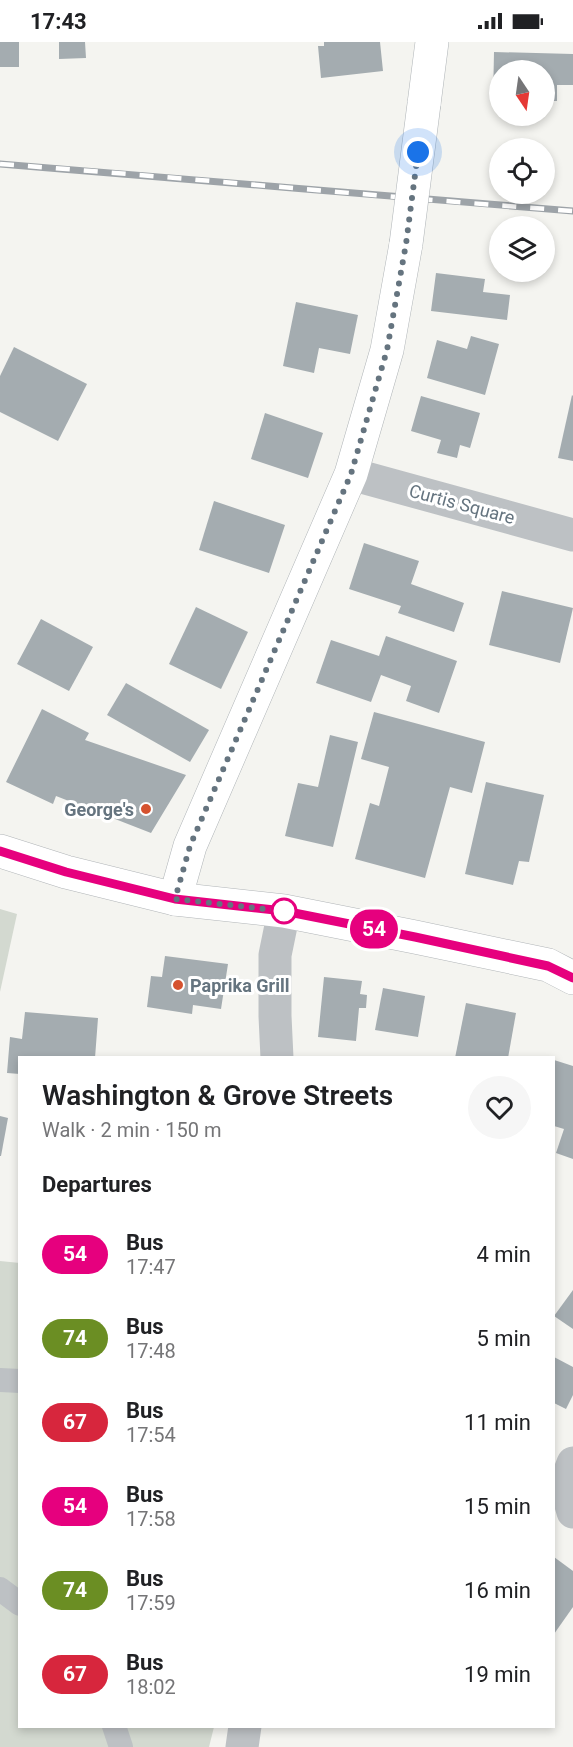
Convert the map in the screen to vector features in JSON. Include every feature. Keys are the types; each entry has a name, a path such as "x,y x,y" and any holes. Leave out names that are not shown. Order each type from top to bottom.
{"street":[{"path":"175,899 190,846 351,474 387,350 406,244 432,42"},
{"name":"Curtis Square","path":"351,474 573,535"},
{"path":"0,851 66,872 175,899 284,911 415,937 548,966 573,978"},
{"path":"277,1056 275,955 284,911"},
{"path":"573,1463 565,1484 573,1512"},
{"path":"242,1747 245,1728"}],"lane":[{"path":"0,1380 18,1382"},
{"path":"0,1589 18,1602"},
{"path":"115,1728 121,1747"}],"shaded area":[{"path":"0,909 17,914 0,992"},
{"path":"0,1261 18,1263 18,1728 214,1728 209,1747 0,1747"}],"building":[{"path":"0,42 19,42 19,67 0,67"},
{"path":"59,42 85,42 86,58 59,59"},
{"path":"324,42 380,42 383,71 321,78 318,46 324,46"},
{"path":"494,52 573,54 573,85 557,85 557,101 555,101 555,60 494,60"},
{"path":"436,273 485,279 483,292 510,295 507,320 431,311"},
{"path":"296,302 358,315 350,354 319,348 314,373 283,366"},
{"path":"471,336 499,344 485,395 427,378 437,340 467,349"},
{"path":"14,347 87,384 58,441 0,412 0,376"},
{"path":"421,396 480,413 470,448 460,445 457,458 437,453 441,440 411,431"},
{"path":"573,396 573,461 558,458"},
{"path":"265,413 323,433 308,478 251,459"},
{"path":"214,501 285,525 269,573 199,550"},
{"path":"364,543 419,561 411,584 464,603 454,632 398,613 401,606 349,589"},
{"path":"502,591 573,608 560,663 489,645"},
{"path":"196,607 248,632 221,689 169,664"},
{"path":"41,619 93,647 69,691 17,664"},
{"path":"386,636 457,661 439,713 406,701 411,686 381,675 371,702 316,683 331,640 379,656"},
{"path":"126,683 209,730 190,762 107,715"},
{"path":"42,709 89,733 85,740 186,775 151,833 56,796 53,804 6,782"},
{"path":"374,712 485,742 472,793 450,787 425,878 355,859 370,803 379,806 389,767 361,759"},
{"path":"330,735 358,742 333,847 285,836 298,783 318,787"},
{"path":"486,782 544,795 529,862 519,861 513,885 465,874"},
{"path":"165,956 228,964 221,1009 193,1005 192,1014 147,1007 151,976 162,977"},
{"path":"324,977 362,981 360,994 367,995 366,1008 359,1008 356,1041 318,1037"},
{"path":"383,988 425,996 418,1037 375,1030"},
{"path":"466,1003 516,1013 508,1056 455,1056"},
{"path":"25,1012 98,1018 95,1056 18,1056 18,1074 7,1073 10,1037 22,1039"},
{"path":"555,1060 573,1066 573,1159 556,1153 564,1129 555,1126"},
{"path":"0,1116 8,1118 1,1156 0,1156"},
{"path":"573,1290 573,1329 555,1315"},
{"path":"555,1358 573,1367 573,1395 566,1409 555,1404"},
{"path":"555,1558 573,1571 573,1607 555,1633"}],"railway":[{"path":"0,164 573,211"}],"bus line":[{"name":"54","path":"0,851 66,872 175,899 284,911 415,937 548,966 573,978"}],"place":[{"name":"George's","path":"146,809"},
{"name":"Paprika Grill","path":"178,985"}],"route":[{"path":"284,911 175,899 190,846 351,474 387,350 406,244 418,152"}]}
